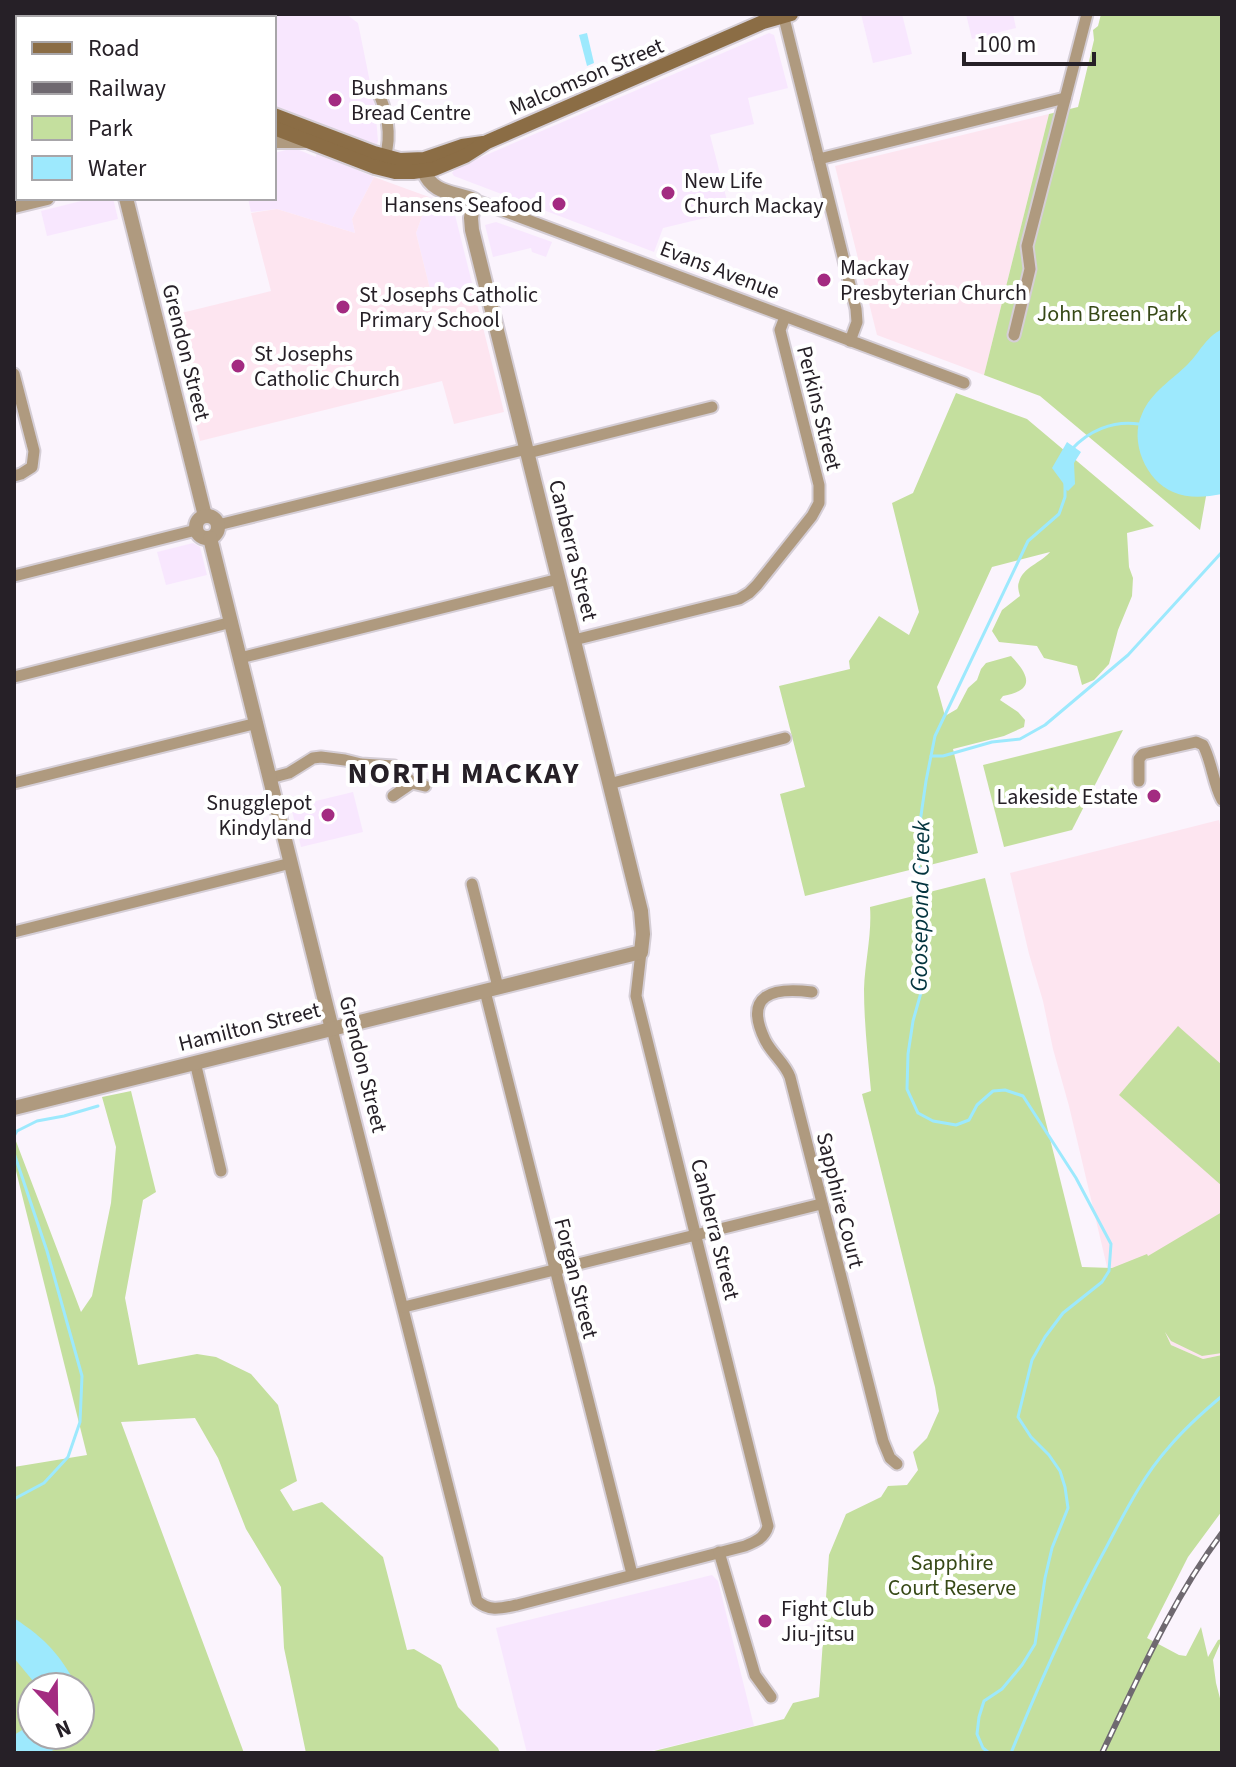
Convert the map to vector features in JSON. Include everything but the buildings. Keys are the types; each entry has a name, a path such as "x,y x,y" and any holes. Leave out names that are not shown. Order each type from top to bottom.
{"main road":[{"name":"Malcomson Street","path":"432,165 465,156 487,142 763,22 786,15"},
{"path":"276,116 398,162 432,165"},
{"path":"276,129 375,167 398,162 432,165"}],"street":[{"path":"1014,335 1030,269 1027,250 1087,14"},
{"path":"786,15 856,309 857,322 850,341"},
{"path":"376,88 398,162"},
{"path":"819,159 1065,98"},
{"path":"276,141 311,141"},
{"path":"432,165 447,184 468,197"},
{"name":"Evans Avenue","path":"468,197 964,383"},
{"name":"Canberra Street","path":"468,197 471,226 641,911 643,934 636,996 768,1526 762,1537 745,1546 719,1552"},
{"path":"14,206 39,200"},
{"name":"Grendon Street","path":"126,200 205,516"},
{"name":"Perkins Street","path":"574,640 739,599 757,585 812,516 819,503 819,485 780,330 785,317"},
{"path":"14,374 34,451 32,467 14,476"},
{"path":"218,525 712,407"},
{"path":"205,516 212,517 218,525 210,538 200,536 196,530 197,523 205,516"},
{"path":"14,576 196,530"},
{"name":"Grendon Street","path":"210,538 477,1601 491,1609 502,1608 632,1574"},
{"path":"240,658 559,579"},
{"path":"14,677 232,622"},
{"path":"14,783 257,723"},
{"path":"609,784 785,738"},
{"path":"1139,781 1139,759 1143,754 1196,742 1203,745 1222,800"},
{"path":"270,778 289,773 313,758 321,757 394,766 412,783 425,786"},
{"path":"393,796 412,783"},
{"path":"14,932 291,863"},
{"name":"Forgan Street","path":"472,884 492,989 555,1271 632,1574"},
{"name":"Hamilton Street","path":"14,1107 641,952"},
{"name":"Sapphire Court","path":"812,992 791,989 767,995 762,998 757,1010 765,1040 790,1077 883,1441 890,1458 897,1464"},
{"path":"195,1062 221,1171"},
{"path":"404,1307 821,1204"},
{"path":"632,1574 719,1552 755,1675 771,1697"}],"shaded area":[{"path":"14,14 61,14 62,16 16,16 14,64"},
{"path":"127,14 346,14 358,23 375,107 376,147 292,116 276,106 276,16"},
{"path":"861,14 902,14 912,54 873,63"},
{"path":"966,14 1013,14 1016,28 972,39"},
{"path":"769,33 774,35 788,88 748,98 754,124 710,135 730,212 663,228 654,252 452,173 456,168"},
{"path":"1049,114 984,375 877,335 835,166"},
{"path":"299,150 316,157 316,153 374,177 352,219 355,233 277,209 251,212 248,200 276,200 276,152"},
{"name":"St Josephs Catholic Primary School","path":"374,177 429,197 416,233 432,297 473,287 504,412 454,424 442,381 200,441 169,316 271,291 251,213 277,209 355,233 352,219"},
{"path":"429,197 453,207 473,287 432,297 416,233"},
{"path":"85,200 113,200 118,219 47,236 41,211"},
{"path":"496,222 552,242 546,257 532,252 531,248 493,257 485,225"},
{"path":"193,543 200,547 207,575 166,585 157,552"},
{"path":"353,792 363,832 301,847 291,807"},
{"path":"1219,820 1222,834 1222,1355 1203,1359 1171,1345 1152,1303 1108,1271 1010,873"},
{"path":"712,1575 718,1581 754,1726 643,1753 527,1753 496,1628"}],"green space":[{"name":"John Breen Park","path":"1101,14 1222,14 1222,407 1200,530 1040,396 984,375 1049,114 1078,107 1094,40 1093,30 1098,26"},
{"path":"956,393 1027,419 1154,526 1127,533 1129,567 1133,578 1132,596 1109,664 1094,680 1082,685 1077,666 1044,658 1037,646 999,642 992,631 1002,610 1020,596 1018,584 1021,577 1050,552 992,567 937,687 945,716 957,709 986,663 1011,656 1025,676 1025,686 1000,700 1018,712 1025,720 1024,727 1004,736 953,749 978,853 805,896 780,794 805,787 779,686 850,669 849,661 879,616 909,635 919,612 892,503 913,493"},
{"path":"1123,730 1072,830 1004,847 983,765"},
{"name":"Sapphire Court Reserve","path":"985,878 1082,1267 1112,1268 1148,1256 1222,1212 1222,1353 1202,1356 1171,1341 1165,1332 1171,1345 1203,1359 1222,1355 1222,1511 1188,1557 1147,1638 1186,1656 1201,1627 1208,1657 1218,1640 1222,1639 1213,1660 1222,1706 1222,1753 646,1753 784,1719 793,1703 819,1697 829,1555 846,1514 881,1497 888,1486 907,1485 918,1470 913,1452 927,1438 939,1411 862,1094 871,1091 864,989 870,907"},
{"path":"1178,1026 1222,1065 1222,1186 1119,1095"},
{"path":"131,1091 156,1192 143,1200 125,1298 138,1365 197,1354 216,1357 251,1374 278,1405 297,1481 280,1490 293,1511 322,1502 383,1557 407,1650 414,1649 441,1665 458,1707 500,1753 306,1753 284,1648 281,1587 246,1529 218,1458 195,1418 121,1422 244,1753 14,1753 14,1467 87,1455 14,1163 14,1136 81,1312 92,1296 111,1203 116,1147 102,1097"}],"water":[{"path":"587,33 594,63 587,66 579,35"},
{"path":"1222,329 1222,494 1185,496 1163,487 1148,470 1139,448 1138,425 1156,393"},
{"path":"1067,442 1081,452 1074,463 1075,484 1068,491 1052,468"},
{"path":"14,1618 51,1648 68,1671 25,1671 14,1658"},
{"path":"14,1735 16,1751 52,1751 14,1753"}],"waterway":[{"name":"Goosepond Creek","path":"1071,450 1085,437 1102,428 1139,424"},
{"name":"Goosepond Creek","path":"989,1753 983,1748 977,1734 984,1701 1002,1689 1035,1644 1052,1548 1068,1508 1060,1471 1018,1417 1032,1360 1063,1313 1102,1282 1109,1271 1111,1244 1076,1178 1023,1096 1005,1090 993,1091 977,1105 969,1120 956,1125 933,1121 918,1113 907,1089 908,1054 922,989 918,836 935,736 1028,541 1059,514 1065,497 1065,485"},
{"path":"931,756 1020,739 1045,725 1128,655 1222,552"},
{"path":"14,1136 17,1131 37,1121 98,1106"},
{"path":"14,1153 47,1251 82,1376 80,1422 68,1457 44,1483 14,1499"},
{"path":"1011,1753 1068,1622 1135,1495 1175,1440 1222,1396"}],"railway":[{"path":"1102,1753 1172,1612 1222,1533"}],"place":[{"name":"Bushmans Bread Centre","path":"335,100"},
{"name":"New Life Church Mackay","path":"668,193"},
{"name":"Hansens Seafood","path":"559,204"},
{"name":"Mackay Presbyterian Church","path":"824,280"},
{"name":"St Josephs Catholic Primary School","path":"343,307"},
{"name":"St Josephs Catholic Church","path":"238,366"},
{"name":"Lakeside Estate","path":"1154,796"},
{"name":"Snugglepot Kindyland","path":"328,815"},
{"name":"Fight Club Jiu-jitsu","path":"765,1621"}],"district":[{"name":"NORTH MACKAY","path":"464,773"}]}
